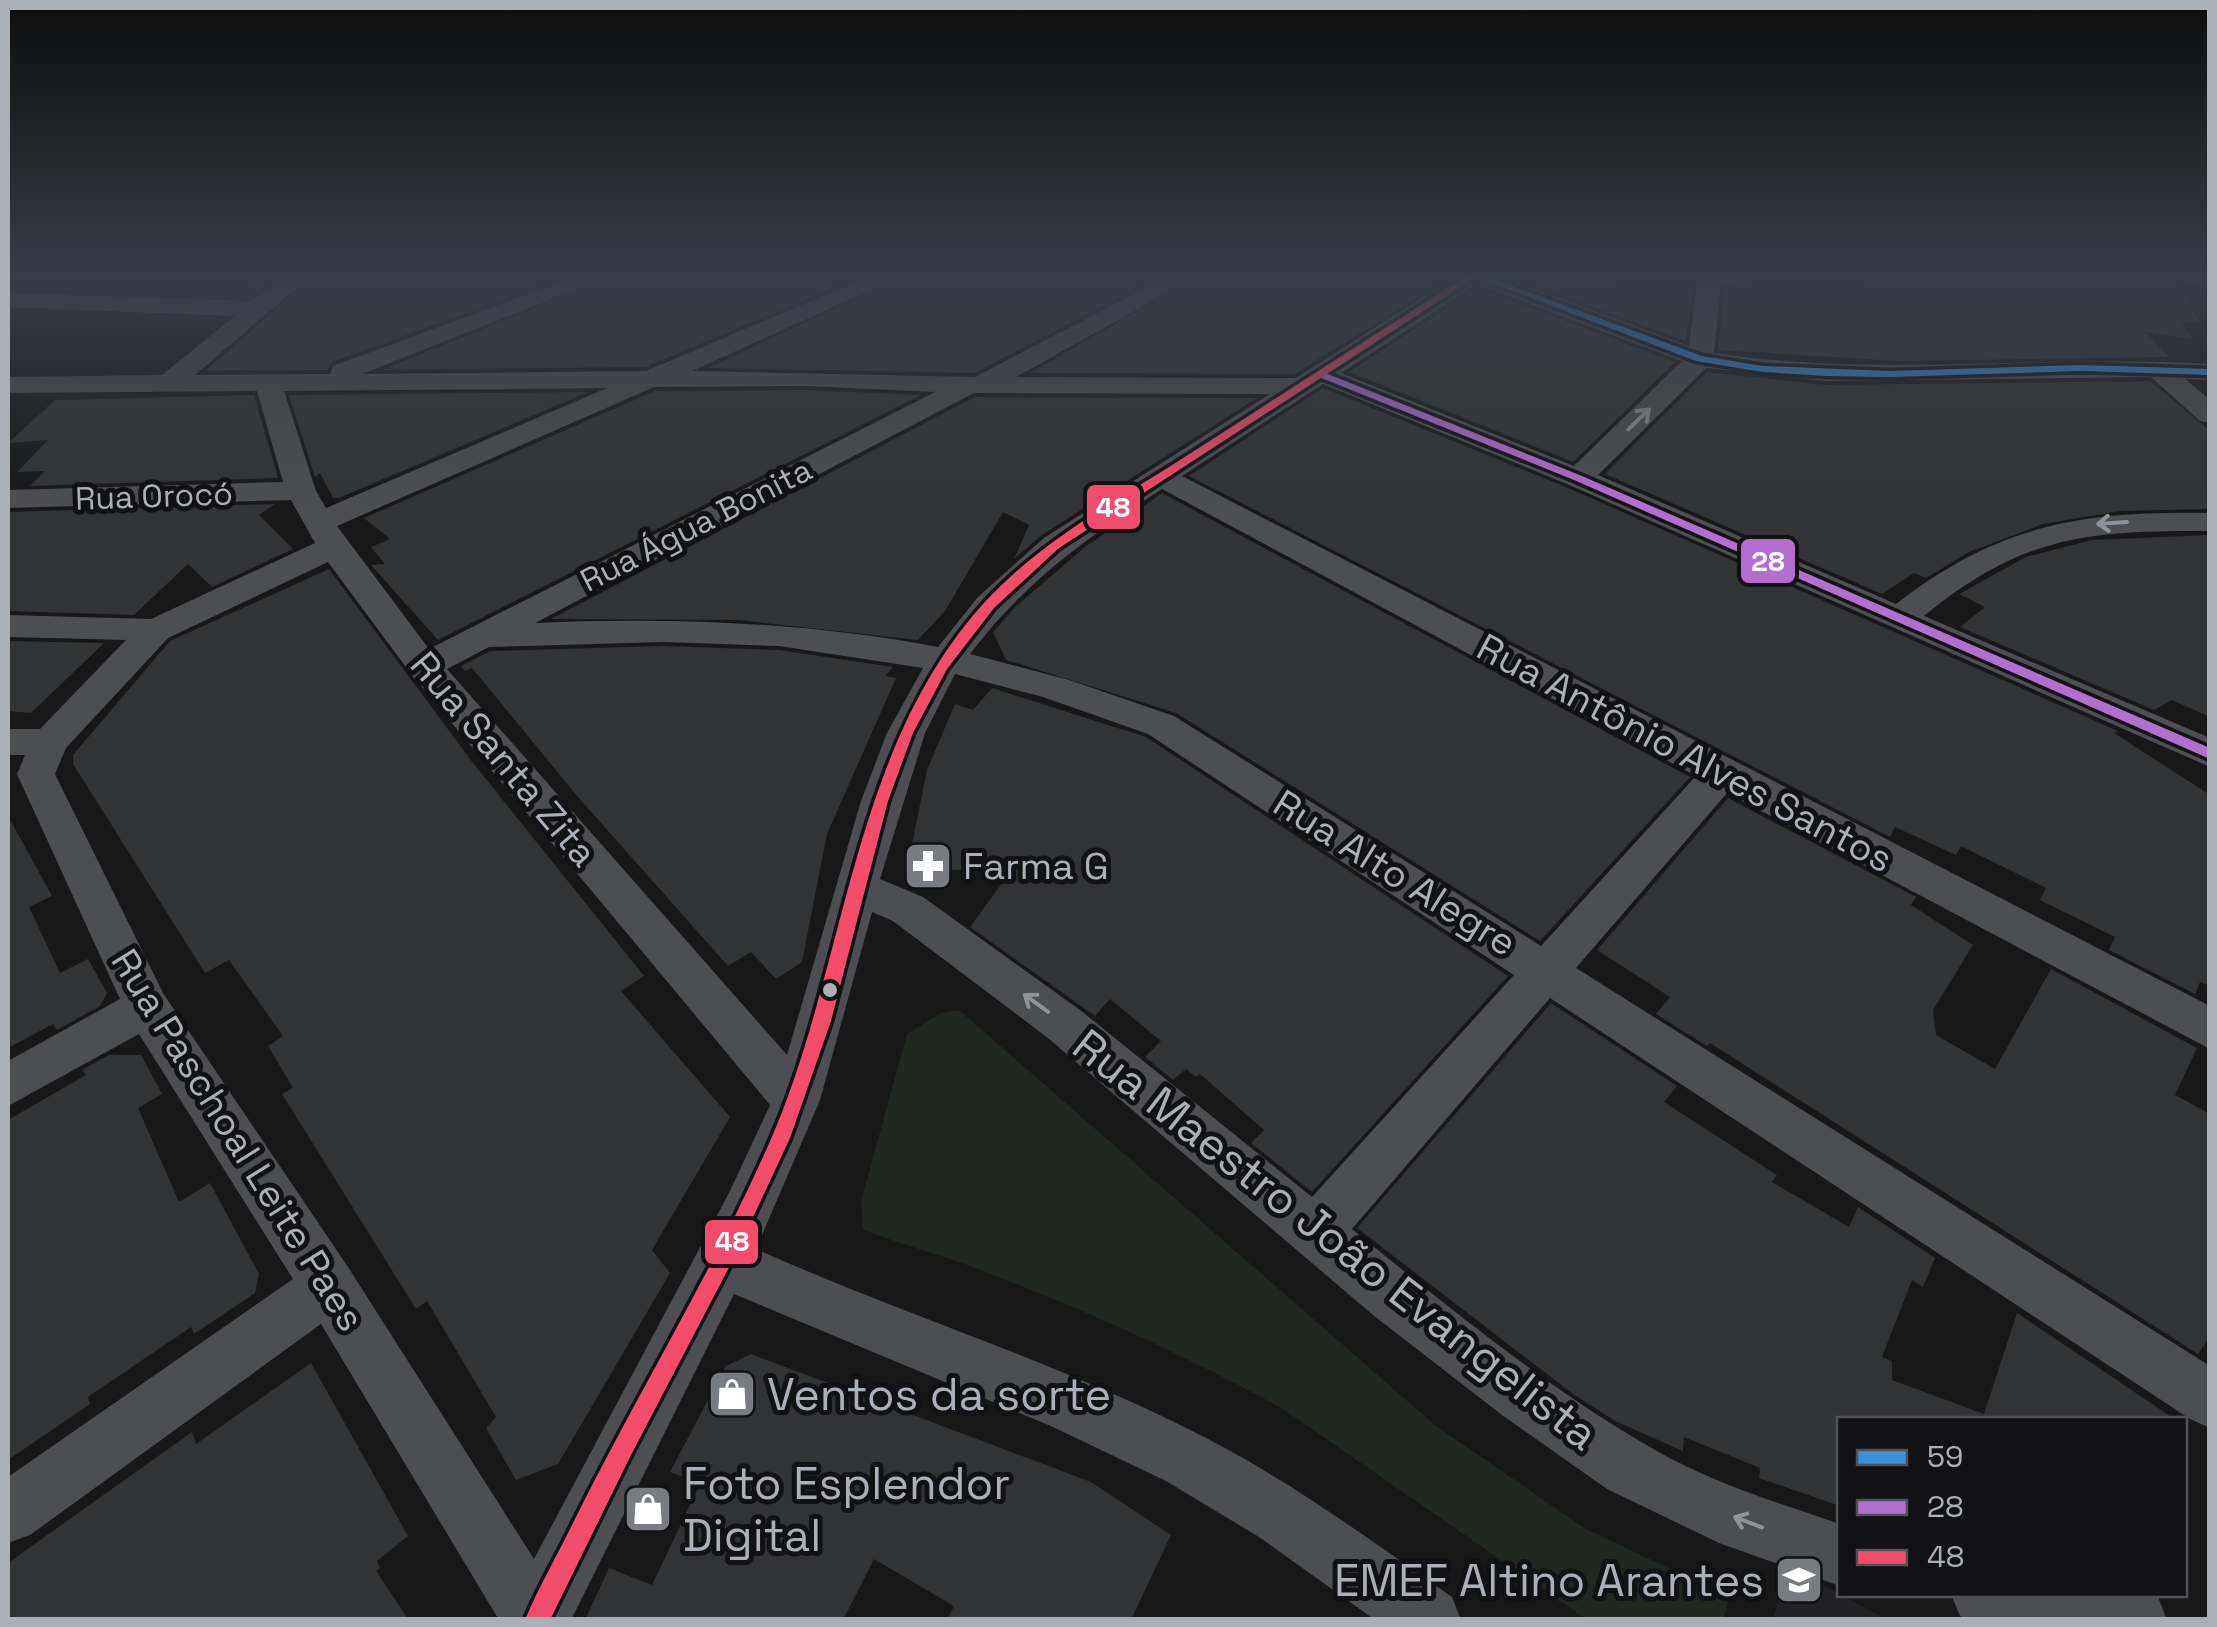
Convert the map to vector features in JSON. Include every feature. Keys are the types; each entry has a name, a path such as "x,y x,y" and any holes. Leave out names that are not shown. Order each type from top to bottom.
{"street":[{"path":"168,384 204,353"},
{"path":"314,382 391,353"},
{"name":"Rua Paschoal Leite Paes","path":"537,1620 329,1286 147,1007 24,799 38,760 29,742 156,630 317,520 713,353"},
{"name":"Rua Água Bonita","path":"424,666 1036,353"},
{"path":"537,1620 650,1394 726,1262 796,1100 826,1006 882,787 943,661 993,597 1022,570 1354,353"},
{"path":"1684,353 1735,366 1828,372 2210,372"},
{"path":"1578,478 1700,359 1701,353"},
{"path":"2158,369 2210,415"},
{"path":"8,386 808,378 975,385 1313,380 1578,478 2210,754"},
{"name":"Rua Santa Zita","path":"268,383 317,520 424,666 796,1100"},
{"name":"Rua Antônio Alves Santos","path":"1161,476 1186,494 1723,770 2210,1029"},
{"name":"Rua Orocó","path":"8,500 317,520"},
{"path":"1900,618 1931,591 1996,550 2035,533 2151,520 2210,522"},
{"path":"8,626 156,630"},
{"name":"Rua Alto Alegre","path":"480,636 724,632 803,638 943,661 1047,684 1160,725 2210,1399"},
{"path":"1314,1232 1723,770"},
{"name":"Rua Maestro João Evangelista","path":"854,886 908,909 1064,1024 1314,1232 1522,1396 1628,1468 1742,1521 1837,1554"},
{"path":"8,1085 147,1007"},
{"path":"726,1262 825,1309 1015,1384 1188,1460 1304,1532 1428,1620"},
{"path":"8,1513 329,1286"},
{"path":"2000,1597 2135,1620"}],"shaded area":[{"path":"959,1010 1436,1426 1586,1529 1729,1597 1724,1619 1586,1619 1283,1409 1095,1317 1017,1284 863,1229 861,1201 907,1034 941,1013"},
{"name":"EMEF Altino Arantes","path":"1788,1566 1837,1592 1837,1597 1845,1597 1886,1619 1773,1620"}],"building":[{"path":"226,353 357,353 332,362 327,370 205,371"},
{"path":"424,353 678,353 645,367 382,370"},
{"path":"741,353 1013,353 974,373 709,368"},
{"path":"1065,353 1328,353 1295,374 1030,373"},
{"path":"1378,353 1651,353 1675,362 1573,462 1349,372"},
{"path":"1766,353 2166,353 2170,357 1899,361"},
{"path":"1707,372 1826,385 2150,381 2210,431 2210,509 2121,511 2043,524 1969,552 1926,578 1914,573 1882,594 1605,474"},
{"path":"1323,388 1566,487 2118,731 2114,733 2210,795 2210,986 2200,982 2195,994 2109,950 2115,937 2040,900 2046,888 1961,846 1956,855 1895,827 1890,837 1189,476"},
{"path":"808,390 921,395 438,640 371,565 385,564 371,547 390,539 364,518 655,391"},
{"path":"588,392 339,498 333,498 320,473 315,477 289,395"},
{"path":"254,395 278,478 30,486 45,471 17,472 48,440 8,443 55,400"},
{"path":"975,397 1257,398 1042,535 1014,559 1029,525 1003,512 945,611 918,640 738,620 551,619"},
{"path":"1162,493 1690,777 1540,941 1176,713 1006,660 993,632 1015,607 1085,547"},
{"path":"275,504 259,515 293,549 212,587 188,564 134,615 8,611 8,512"},
{"path":"2210,535 2210,717 2172,700 2154,710 1960,627 1985,607 1959,594 2026,557 2092,540"},
{"path":"329,569 473,763 644,976 621,991 730,1117 652,1250 670,1273 558,1464 516,1480 486,1428 496,1417 427,1301 416,1309 282,1094 293,1088 268,1046 283,1036 229,960 205,973 73,764 73,755 170,641"},
{"path":"8,641 104,643 31,713 8,711"},
{"path":"663,646 779,650 893,667 885,676 896,678 827,834 802,962 776,979 751,952 728,966 578,797 472,668 465,671 461,666 490,651"},
{"path":"992,688 1146,737 1508,976 1312,1192 1251,1143 1264,1130 1200,1074 1196,1077 1186,1069 1173,1080 1145,1057 1161,1041 1110,999 1095,1016 970,927 1011,871 907,869 927,770 955,704 973,710"},
{"path":"1728,798 1916,897 1911,905 1973,945 1933,1010 1936,1035 1995,1069 2051,969 2197,1048 2175,1095 2210,1114 2210,1337 2198,1354 1710,1043 1707,1046 1656,1014 1670,997 1597,950"},
{"path":"8,816 52,896 29,907 60,973 88,959 107,993 100,1006 57,1030 53,1024 8,1048"},
{"path":"1551,1003 1677,1086 1664,1102 1777,1175 1772,1182 1849,1227 1858,1207 1935,1258 1923,1287 1912,1280 1882,1357 1892,1361 1892,1380 1984,1414 2017,1313 2172,1417 1837,1417 1837,1505 1759,1478 1760,1468 1684,1437 1683,1451 1615,1421 1573,1394 1357,1228"},
{"path":"109,1055 141,1055 162,1094 138,1108 179,1202 210,1183 259,1274 255,1293 194,1334 191,1327 88,1397 90,1404 8,1460 8,1120 86,1075 82,1070"},
{"path":"751,1354 1091,1482 1171,1535 1131,1620 947,1620 954,1606 874,1559 843,1620 585,1620 609,1568 652,1585 700,1484 670,1472 726,1366"},
{"path":"311,1363 408,1536 377,1561 380,1568 376,1571 409,1620 8,1620 8,1563 192,1432 196,1444"}],"transit line":[{"name":"48","path":"537,1620 781,1138 822,1021 881,801 906,733 941,668 989,605 1055,545 1353,353"},
{"name":"59","path":"1684,353 1763,369 1826,373 2082,368 2210,372"},
{"name":"28","path":"1323,375 1578,478 2210,754"}],"place":[{"name":"Farma G","path":"928,866"},
{"name":"Ventos da sorte","path":"732,1394"},
{"name":"Foto Esplendor Digital","path":"648,1509"},
{"name":"EMEF Altino Arantes","path":"1799,1580"}]}
